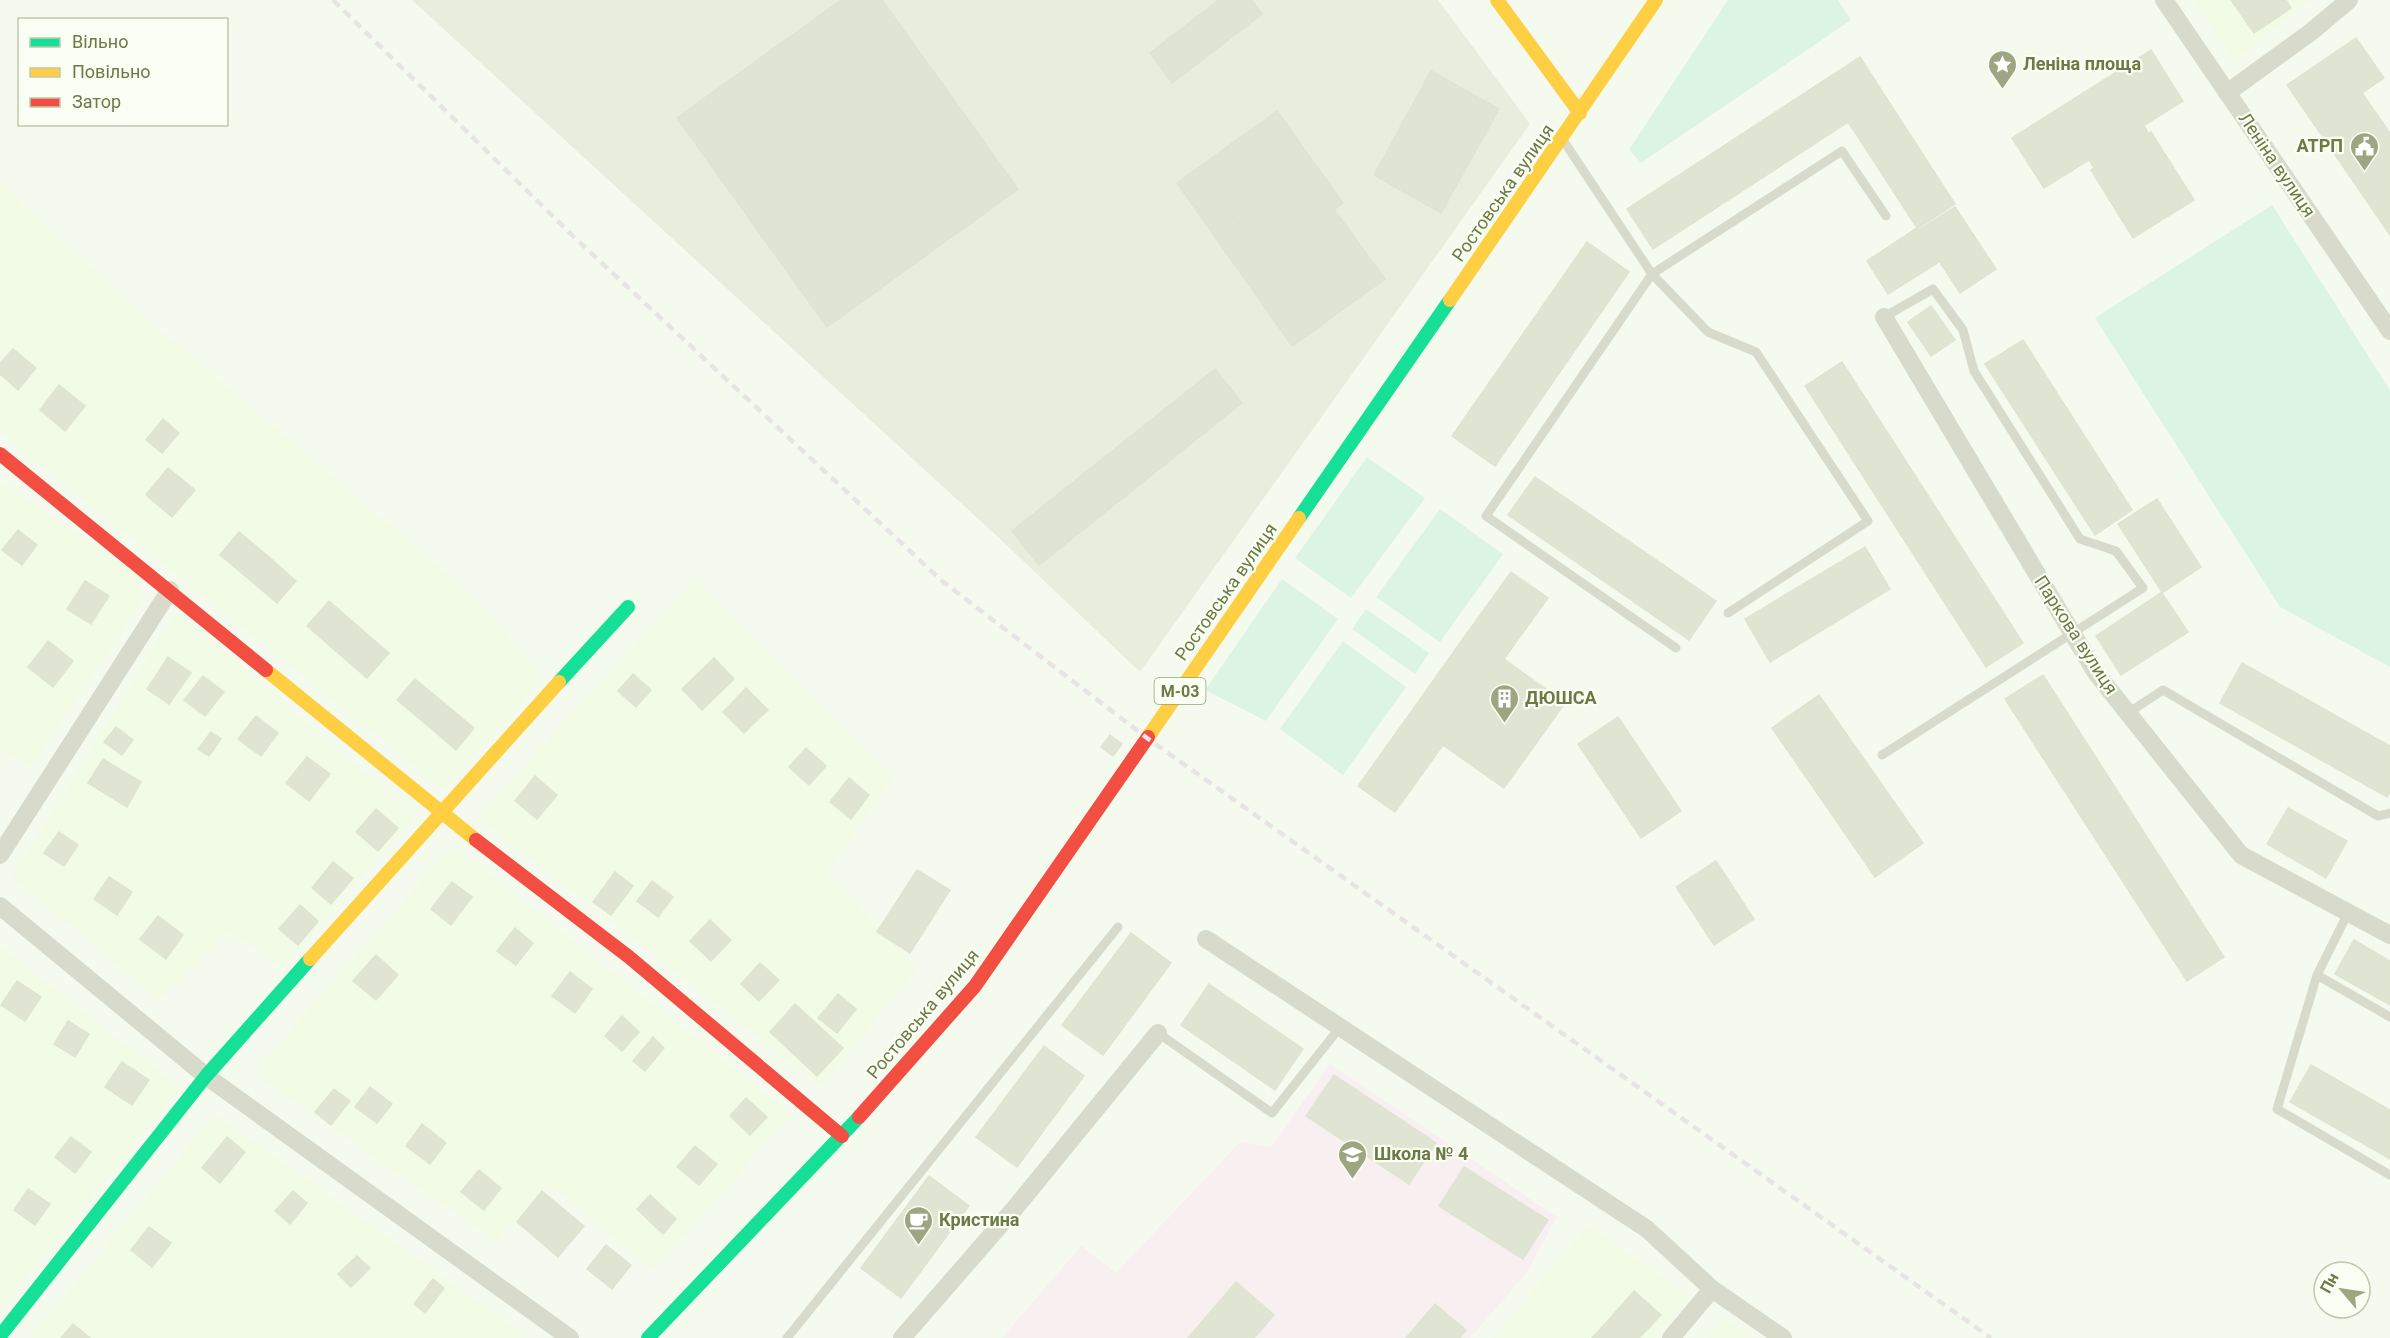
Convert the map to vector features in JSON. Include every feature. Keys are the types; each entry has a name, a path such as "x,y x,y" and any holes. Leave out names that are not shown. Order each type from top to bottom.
{"main road":[{"path":"1497,0 1580,112"},
{"name":"Ростовська вулиця","path":"648,1338 842,1136 975,986 1656,0"},
{"path":"0,454 440,812 629,957 842,1136"},
{"path":"0,1336 206,1076 440,812 628,607"}],"street":[{"name":"Леніна вулиця","path":"2164,0 2390,331"},
{"path":"2227,93 2311,32 2349,0"},
{"name":"Паркова вулиця","path":"1884,317 2096,672 2241,855 2390,935"},
{"path":"0,855 170,590"},
{"path":"0,906 206,1076 570,1338"},
{"path":"1206,939 1647,1229 1712,1289 1783,1338"},
{"path":"902,1338 1015,1208 1158,1033"},
{"path":"1671,1338 1712,1289"}],"lane":[{"path":"1562,139 1652,274 1708,332 1756,352 1868,521 1728,613"},
{"path":"1676,648 1486,516 1652,274 1842,151 1886,216"},
{"path":"1882,754 2143,588 2116,551 2080,539 1974,371 1964,330 1933,288 1884,317"},
{"path":"2128,713 2163,690 2378,816 2390,813"},
{"path":"2348,913 2316,975 2277,1109 2390,1174"},
{"path":"787,1338 1118,927"},
{"path":"2316,975 2390,1017"},
{"path":"1158,1033 1272,1113 1341,1026"}],"shaded area":[{"path":"412,0 1438,0 1530,124 1140,672 998,537"},
{"path":"1728,0 1838,0 1851,20 1641,163 1629,150"},
{"path":"2194,0 2312,0 2233,61"},
{"path":"0,182 29,212 173,341 478,600 544,679 443,790 0,432"},
{"path":"2272,205 2390,390 2390,667 2280,607 2095,318"},
{"path":"1367,457 1425,498 1351,598 1295,558"},
{"path":"0,482 137,573 144,600 31,768 0,748"},
{"path":"1440,509 1503,554 1440,642 1376,597"},
{"path":"696,579 894,775 827,872 918,969 821,1086 477,817"},
{"path":"1282,579 1338,619 1266,721 1205,690"},
{"path":"1366,609 1429,653 1415,674 1352,629"},
{"path":"177,611 416,816 283,968 229,931 159,1000 12,877"},
{"path":"1343,641 1406,687 1343,775 1280,729"},
{"path":"453,845 792,1115 653,1270 551,1185 496,1241 265,1082 262,1069 266,1059"},
{"path":"0,946 181,1088 0,1310"},
{"name":"Школа № 4","path":"1330,1064 1557,1217 1527,1272 1470,1338 1002,1338 1081,1246 1116,1273 1240,1142 1271,1147"},
{"path":"216,1114 529,1338 30,1338"},
{"path":"1589,1225 1689,1297 1654,1338 1493,1338"},
{"path":"1723,1318 1754,1338 1706,1338"}],"building":[{"path":"841,0 882,0 1018,189 827,327 677,118"},
{"path":"1219,0 1251,0 1262,14 1172,83 1150,53"},
{"path":"2231,0 2286,0 2291,8 2254,33"},
{"path":"2356,38 2384,78 2362,93 2390,133 2390,235 2287,85"},
{"path":"2151,50 2183,101 2044,188 2012,138"},
{"path":"1860,57 1900,119 1862,143 1848,122 1653,249 1627,209"},
{"path":"1431,71 1499,109 1441,213 1374,175"},
{"path":"1277,111 1343,203 1311,226 1244,135"},
{"path":"1900,119 1955,204 1917,229 1939,262 1888,294 1867,261 1917,228 1862,143"},
{"path":"2144,125 2148,133 2094,168 2089,160"},
{"path":"2151,132 2194,200 2133,238 2091,170"},
{"path":"1244,135 1311,226 1334,209 1385,279 1347,306 1231,144"},
{"path":"1231,144 1347,306 1315,330 1198,168"},
{"path":"1199,167 1315,330 1292,346 1177,183"},
{"path":"1955,207 1996,269 1960,293 1919,230"},
{"path":"1587,242 1629,272 1495,466 1452,436"},
{"path":"1931,306 1955,340 1931,356 1908,322"},
{"path":"2023,340 2132,510 2095,535 1985,364"},
{"path":"13,349 36,368 18,390 0,374 0,363"},
{"path":"1842,362 2023,643 1986,667 1805,386"},
{"path":"1215,369 1242,403 1039,565 1012,531"},
{"path":"59,385 85,406 65,431 40,410"},
{"path":"163,419 179,433 162,453 146,440"},
{"path":"168,468 195,490 172,517 146,495"},
{"path":"1535,477 1716,601 1689,640 1508,515"},
{"path":"2157,499 2201,567 2162,593 2188,632 2121,675 2096,636 2162,592 2118,524"},
{"path":"18,530 37,545 22,565 2,550"},
{"path":"239,532 269,557 250,580 220,555"},
{"path":"1865,547 1890,589 1770,662 1745,619"},
{"path":"269,557 296,581 277,603 250,580"},
{"path":"1511,572 1548,598 1504,659 1467,633"},
{"path":"85,581 109,596 91,624 67,609"},
{"path":"329,601 360,628 338,653 307,626"},
{"path":"360,628 389,653 367,678 338,653"},
{"path":"1467,633 1504,659 1443,745 1406,719"},
{"path":"48,641 73,661 53,687 28,667"},
{"path":"168,657 191,673 169,704 147,689"},
{"path":"714,658 734,679 702,710 682,689"},
{"name":"ДЮШСА","path":"1504,659 1565,703 1504,788 1443,745"},
{"path":"2242,663 2390,746 2390,792 2387,797 2220,703"},
{"path":"633,674 651,690 636,707 618,691"},
{"path":"2043,675 2224,957 2187,981 2005,699"},
{"path":"203,676 224,692 205,716 184,700"},
{"path":"415,679 444,703 427,725 397,700"},
{"path":"746,688 768,710 744,733 723,712"},
{"path":"1819,695 1923,843 1875,877 1772,728"},
{"path":"444,703 474,728 456,750 427,725"},
{"path":"256,716 278,733 261,756 238,739"},
{"path":"1618,717 1681,811 1641,838 1578,744"},
{"path":"1406,719 1443,745 1395,812 1358,786"},
{"path":"116,727 133,740 122,755 104,742"},
{"path":"211,732 221,739 209,756 198,749"},
{"path":"1110,735 1122,744 1113,756 1101,747"},
{"path":"806,748 826,766 809,785 789,767"},
{"path":"307,757 330,774 309,801 286,783"},
{"path":"103,759 141,782 127,807 88,783"},
{"path":"535,776 557,795 537,819 515,801"},
{"path":"849,778 869,795 851,819 830,802"},
{"path":"2288,808 2347,841 2326,878 2267,844"},
{"path":"376,809 398,828 378,851 356,832"},
{"path":"59,832 78,845 64,866 44,853"},
{"path":"1716,861 1754,919 1714,945 1676,887"},
{"path":"333,862 353,878 331,904 312,888"},
{"path":"917,870 950,890 910,953 877,932"},
{"path":"615,872 633,886 611,915 593,902"},
{"path":"109,877 132,892 117,915 94,899"},
{"path":"652,881 673,897 658,917 637,901"},
{"path":"452,882 472,897 451,925 431,909"},
{"path":"300,905 318,921 298,945 279,929"},
{"path":"158,916 183,935 166,959 140,939"},
{"path":"710,920 731,940 711,961 690,941"},
{"path":"515,928 533,943 516,965 497,951"},
{"path":"1131,933 1171,963 1103,1055 1062,1025"},
{"path":"2354,940 2390,961 2390,1005 2335,974"},
{"path":"376,955 398,975 376,1000 353,981"},
{"path":"760,963 779,980 759,1001 741,984"},
{"path":"570,972 592,989 575,1013 552,996"},
{"path":"17,981 41,997 25,1021 1,1005"},
{"path":"1209,984 1303,1049 1275,1090 1181,1025"},
{"path":"838,994 856,1009 837,1033 818,1018"},
{"path":"795,1004 843,1048 817,1076 770,1032"},
{"path":"622,1016 639,1032 622,1051 605,1036"},
{"path":"68,1021 89,1034 75,1057 54,1044"},
{"path":"653,1037 664,1048 645,1071 633,1061"},
{"path":"1044,1046 1084,1076 1017,1167 976,1137"},
{"path":"122,1062 149,1080 132,1105 105,1087"},
{"path":"2311,1065 2390,1110 2390,1159 2290,1102"},
{"path":"1334,1075 1436,1143 1409,1184 1306,1116"},
{"path":"370,1087 392,1104 377,1123 355,1107"},
{"path":"334,1089 350,1101 331,1125 315,1112"},
{"path":"746,1098 767,1117 750,1135 730,1116"},
{"path":"422,1124 446,1143 430,1164 406,1146"},
{"path":"71,1137 91,1152 75,1173 55,1157"},
{"path":"227,1137 245,1152 220,1183 202,1168"},
{"path":"695,1146 717,1164 699,1185 677,1167"},
{"path":"1464,1167 1548,1220 1523,1259 1439,1206"},
{"path":"479,1170 501,1188 484,1210 461,1192"},
{"path":"929,1176 969,1206 901,1298 861,1268"},
{"path":"28,1189 50,1204 35,1225 14,1210"},
{"path":"293,1191 307,1203 290,1224 275,1211"},
{"path":"542,1191 584,1226 558,1257 517,1222"},
{"path":"650,1195 676,1219 663,1234 637,1209"},
{"path":"149,1227 171,1243 152,1267 131,1250"},
{"path":"606,1245 631,1265 612,1289 587,1269"},
{"path":"357,1256 370,1268 351,1287 338,1274"},
{"path":"433,1279 444,1288 425,1313 414,1304"},
{"path":"1236,1282 1274,1315 1254,1338 1188,1338"},
{"path":"1634,1291 1661,1315 1639,1338 1613,1315"},
{"path":"1435,1304 1466,1330 1460,1338 1406,1338"},
{"path":"1613,1315 1638,1338 1592,1338"},
{"path":"73,1324 90,1338 61,1338"}],"railway":[{"path":"333,0 574,237 942,581 1147,738 1991,1338"}],"traffic: fast":[{"path":"1299,518 1450,300"},
{"path":"559,682 628,607"},
{"path":"0,1336 206,1076 310,959"},
{"path":"648,1338 859,1117"}],"traffic: slow":[{"path":"1497,0 1580,113"},
{"path":"1450,300 1656,0"},
{"path":"1148,737 1299,518"},
{"path":"266,670 476,840"},
{"path":"310,959 559,682"}],"traffic: jam":[{"path":"0,454 266,670"},
{"path":"859,1117 975,986 1148,737"},
{"path":"476,840 629,957 842,1136"}],"place":[{"name":"Леніна площа","path":"2002,90"},
{"name":"АТРП","path":"2364,172"},
{"name":"ДЮШСА","path":"1504,724"},
{"name":"Школа № 4","path":"1353,1180"},
{"name":"Кристина","path":"918,1246"}]}
